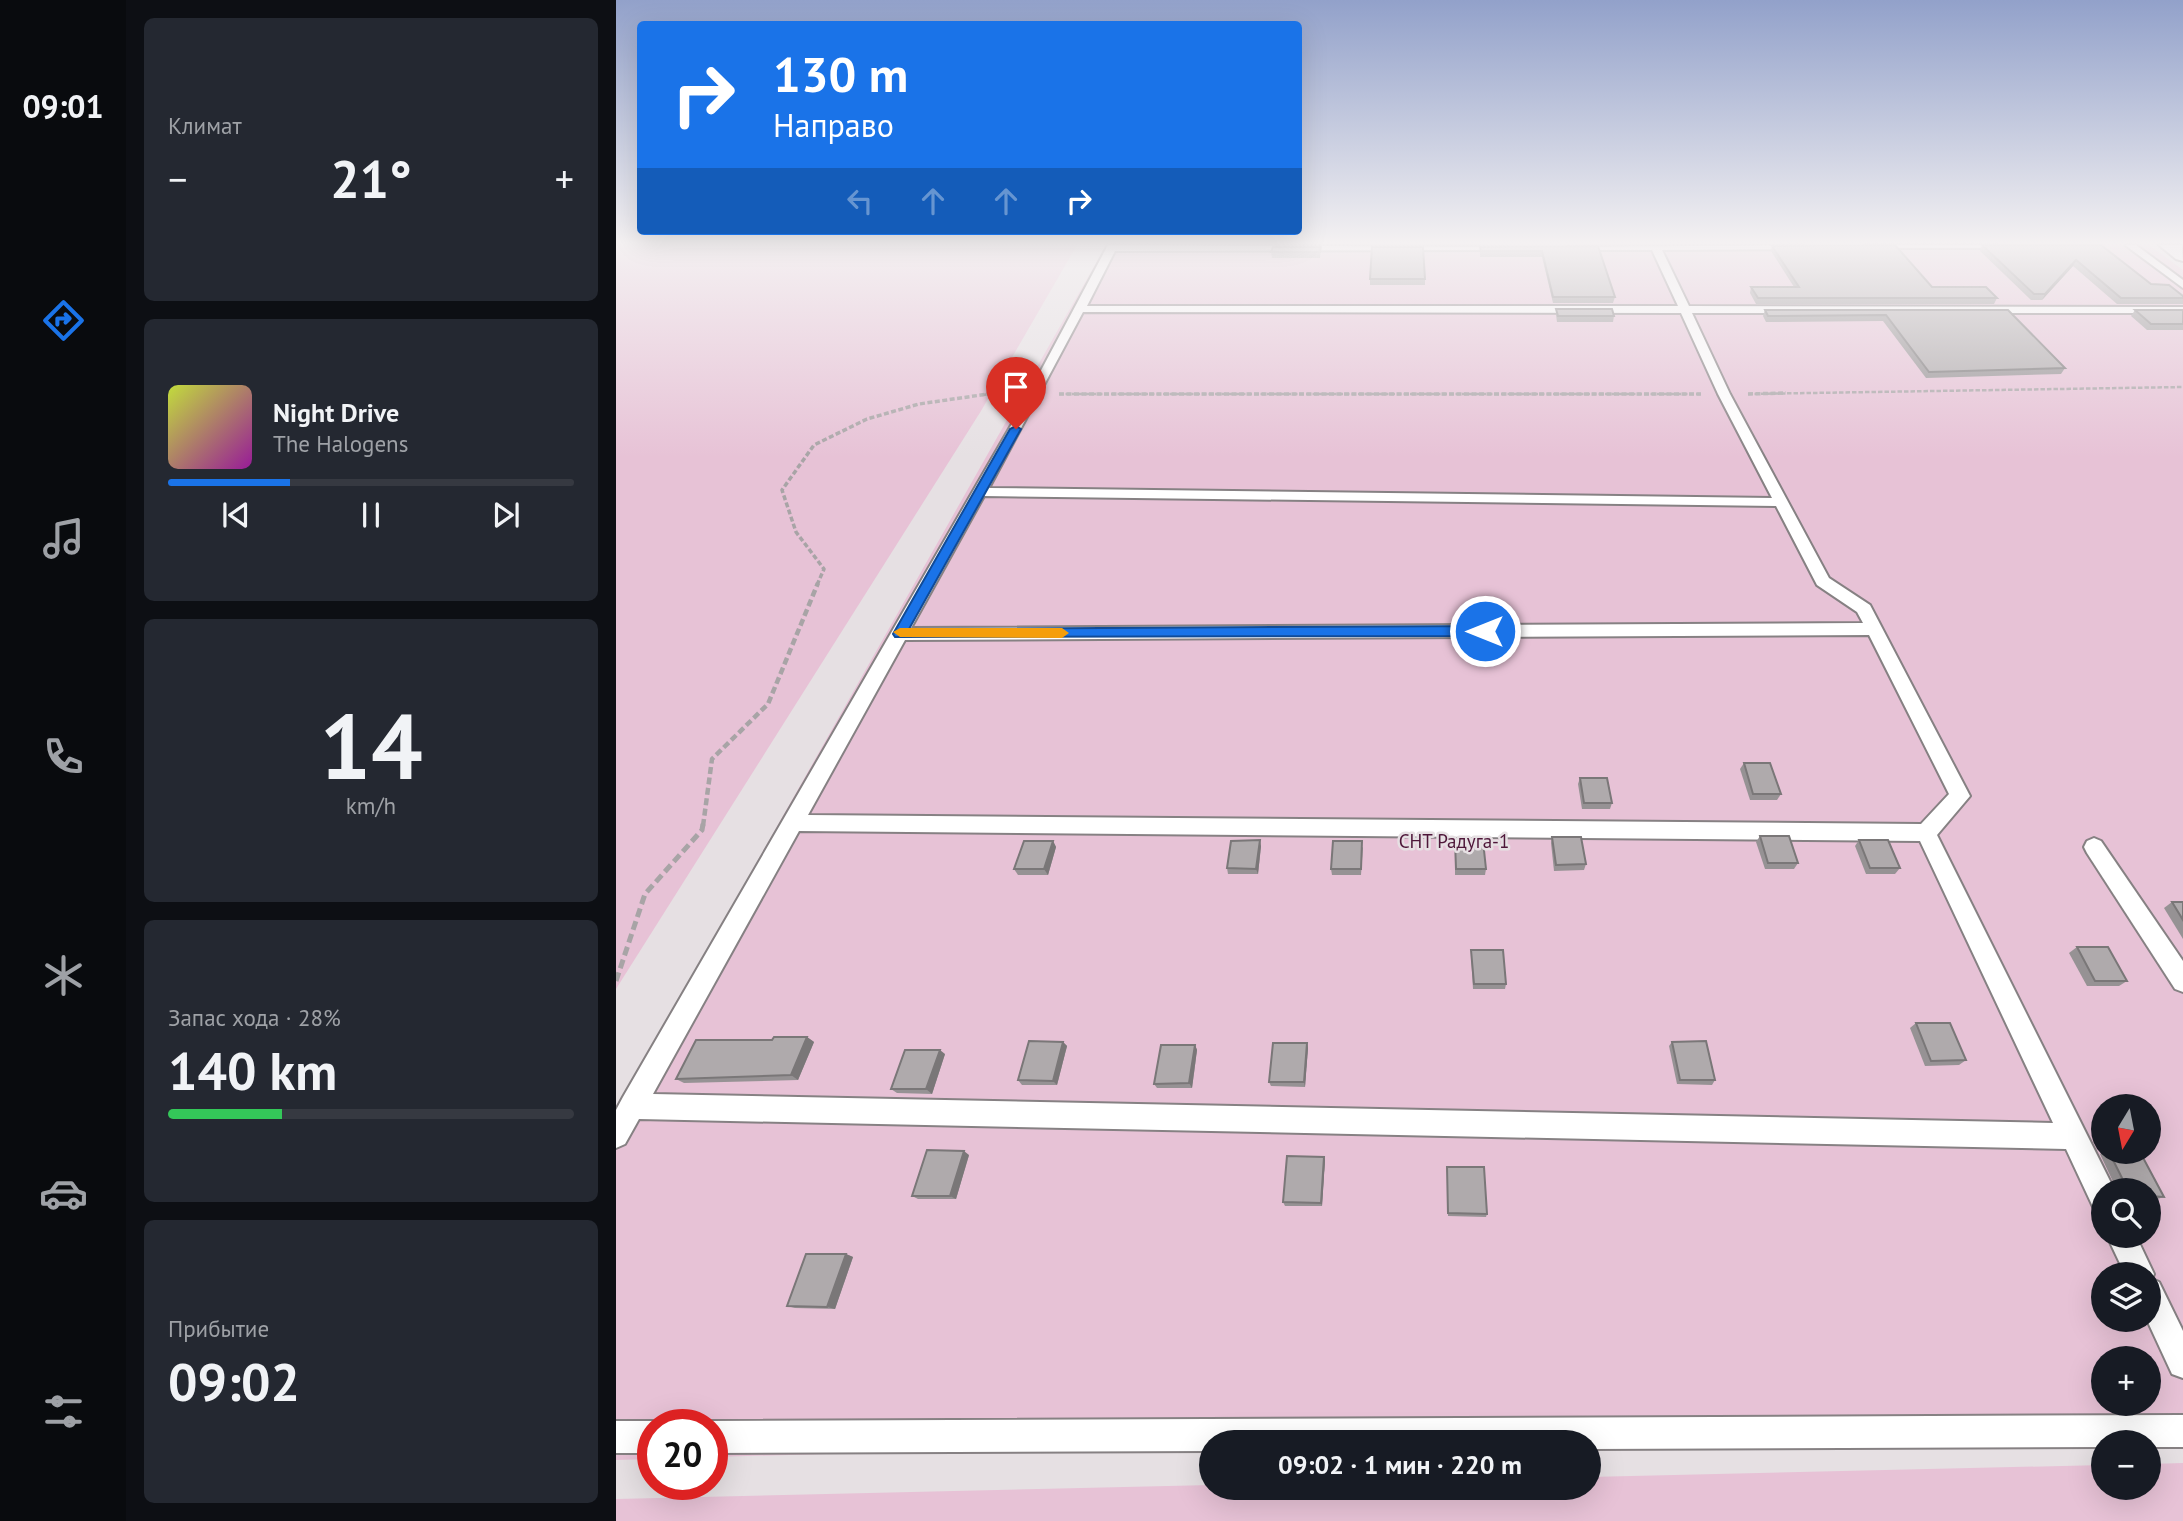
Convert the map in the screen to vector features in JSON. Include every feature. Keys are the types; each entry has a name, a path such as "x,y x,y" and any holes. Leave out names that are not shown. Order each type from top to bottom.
{"lane":[{"path":"616,1135 980,492 1076,316"},
{"path":"792,823 1926,833 1960,796 1864,609 1823,581 1724,394 1688,316"},
{"path":"980,492 1781,502"},
{"path":"900,634 1875,629"},
{"path":"1926,833 2094,1178"},
{"path":"2094,847 2183,981"},
{"path":"632,1106 2073,1136"},
{"path":"2161,1317 2183,1363"},
{"path":"728,1437 2183,1431"},
{"path":"616,1437 637,1437"}],"green space":[{"path":"616,316 1036,316 981,411 616,989"},
{"name":"СНТ Радуга-1","path":"1066,316 2183,316 2183,1417 1601,1433 1601,1430 1199,1430 1199,1444 728,1457 728,1409 637,1409 637,1459 616,1460 616,1111"},
{"path":"2183,1463 2183,1521 616,1521 616,1499 728,1500 728,1496 1199,1485 1199,1500 1601,1500 1601,1477 2091,1465 2091,1500 2161,1500 2161,1464"}],"building":[{"path":"1887,316 2014,316 2065,368 1929,372"},
{"path":"2142,316 2183,316 2183,324 2151,324"},
{"path":"1744,763 1770,763 1781,794 1753,794"},
{"path":"1580,778 1607,778 1612,803 1584,803"},
{"path":"1760,836 1789,836 1798,863 1768,863"},
{"path":"1552,837 1581,837 1586,864 1556,865"},
{"path":"1260,840 1256,869 1227,868 1231,841"},
{"path":"1859,840 1888,840 1900,868 1870,868"},
{"path":"1024,841 1053,841 1044,869 1014,869"},
{"path":"1333,841 1362,841 1361,869 1331,869"},
{"path":"1455,841 1483,841 1486,869 1456,869"},
{"path":"2172,902 2183,902 2183,920"},
{"path":"2077,947 2108,947 2127,981 2095,981"},
{"path":"1471,950 1503,950 1506,984 1474,984"},
{"path":"1916,1023 1950,1023 1966,1060 1931,1061"},
{"path":"774,1037 807,1037 791,1075 676,1079 696,1040 772,1040"},
{"path":"1029,1041 1063,1042 1053,1081 1018,1080"},
{"path":"1706,1041 1715,1080 1680,1080 1672,1042"},
{"path":"1273,1043 1307,1043 1304,1082 1269,1082"},
{"path":"1161,1045 1195,1045 1189,1083 1154,1084"},
{"path":"905,1050 940,1050 926,1089 891,1089"},
{"path":"927,1150 964,1151 950,1196 912,1196"},
{"path":"1287,1156 1324,1157 1321,1203 1283,1202"},
{"path":"2115,1164 2146,1164 2154,1178 2122,1178"},
{"path":"1447,1167 1484,1167 1487,1214 1448,1213"},
{"path":"806,1254 846,1254 827,1307 787,1306"}],"slow traffic":[{"path":"900,632 1062,633"}],"route":[{"path":"1016,429 900,634 1485,631"}]}
